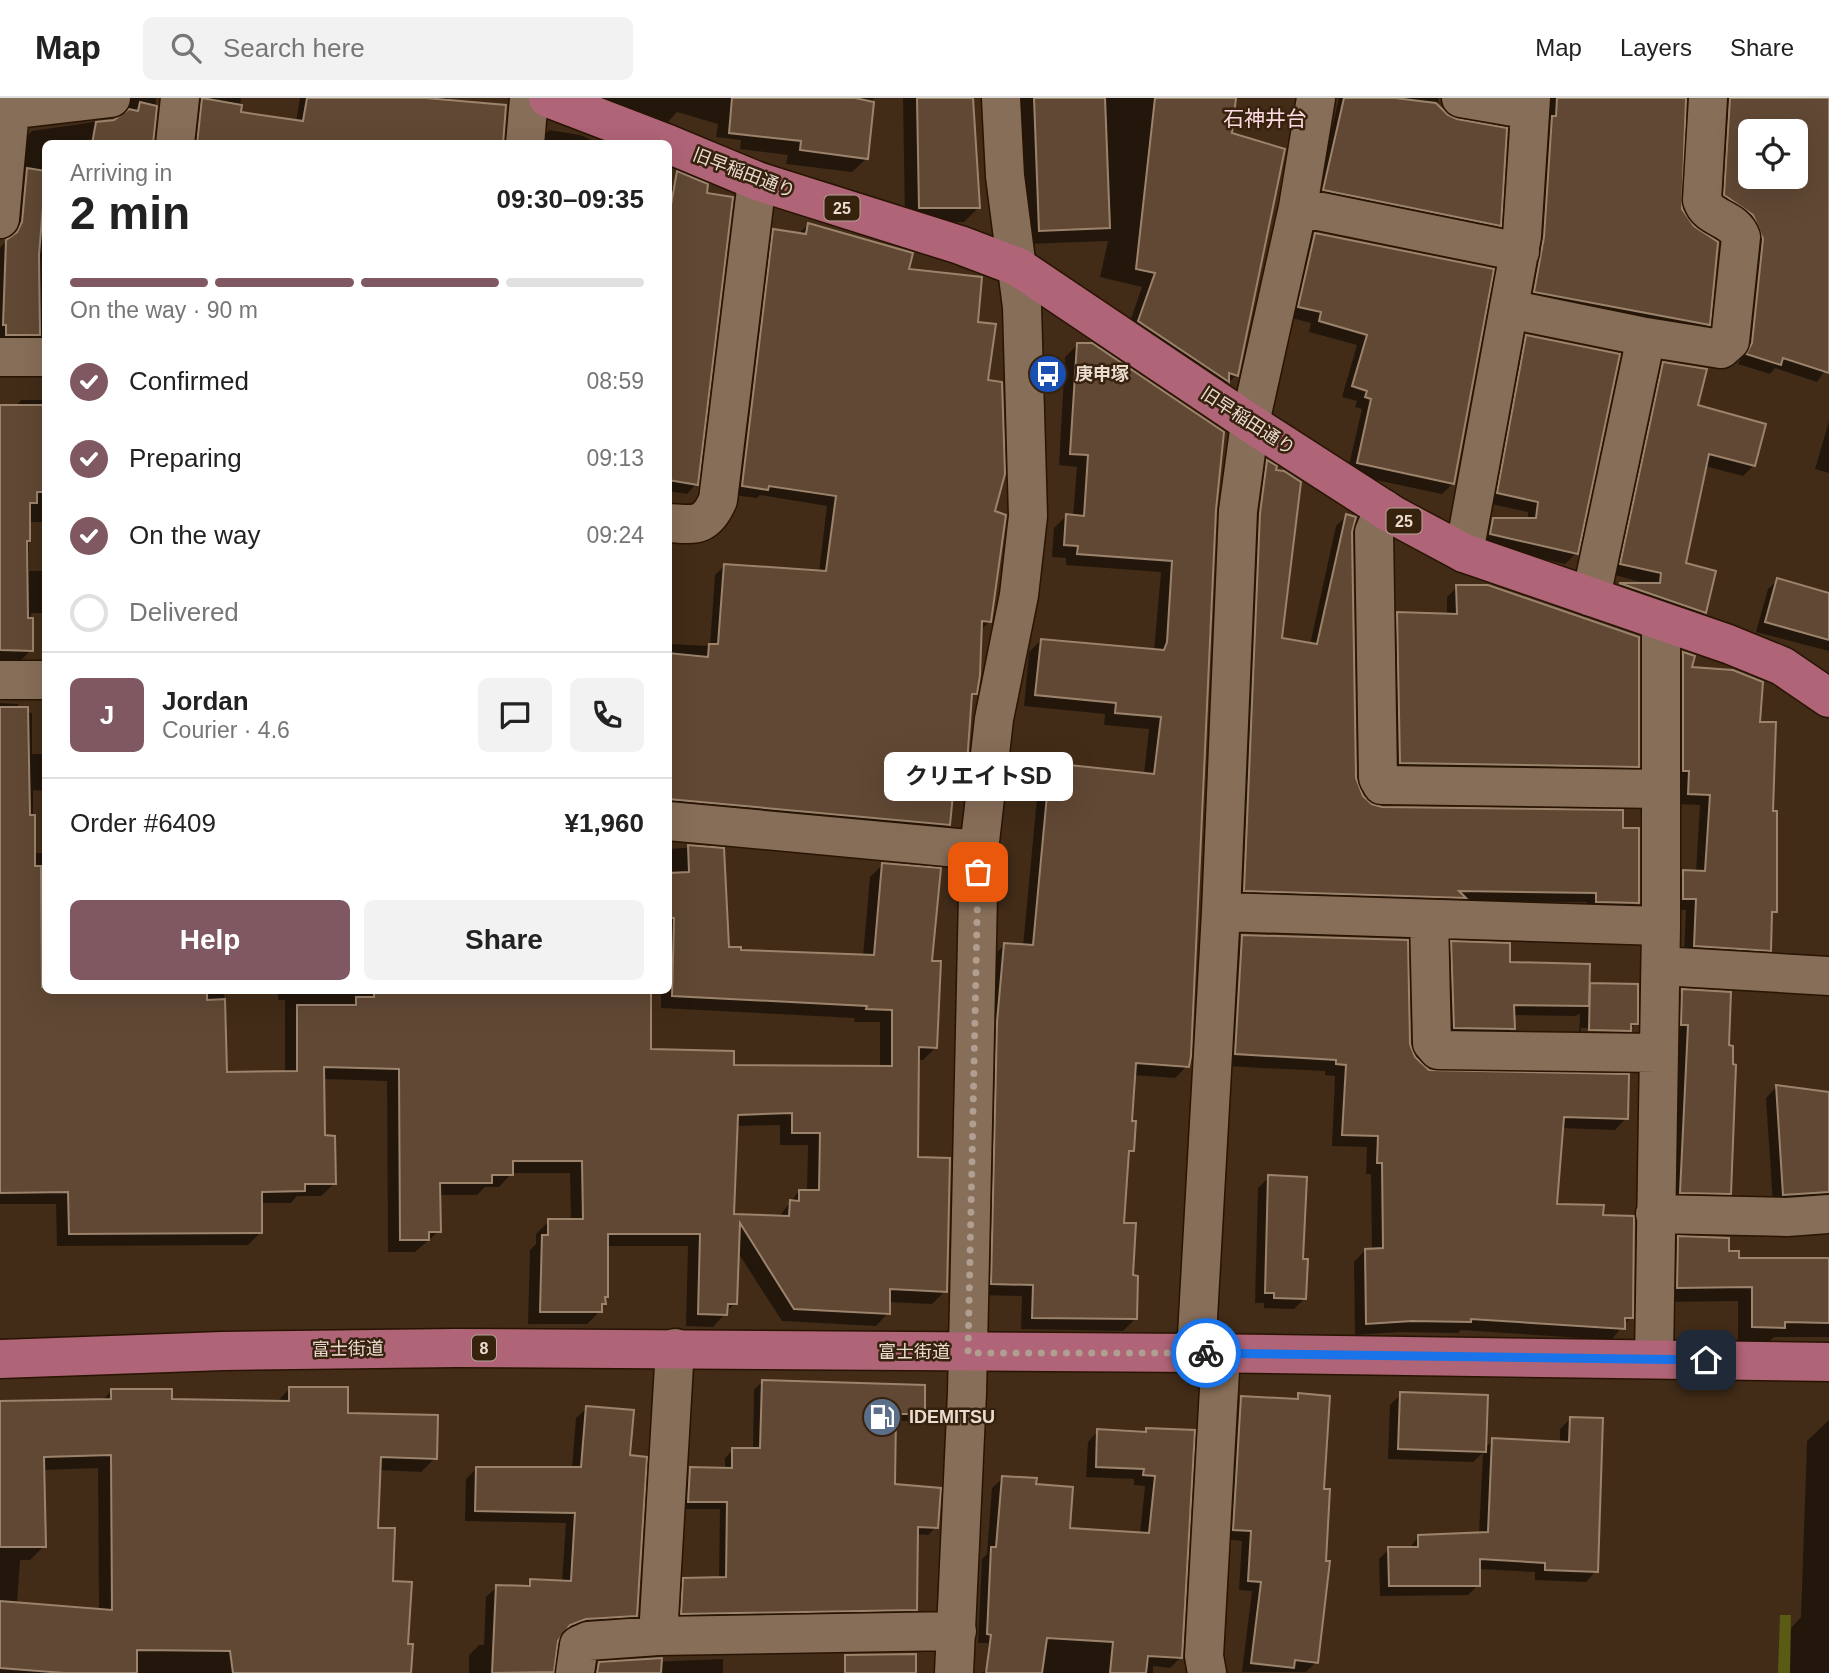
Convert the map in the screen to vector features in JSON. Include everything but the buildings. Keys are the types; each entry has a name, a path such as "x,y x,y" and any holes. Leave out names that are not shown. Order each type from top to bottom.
{"main road":[{"name":"旧早稲田通り","path":"548,99 657,140"},
{"name":"旧早稲田通り","path":"672,146 757,181 960,245 1018,267 1250,423 1384,509 1464,553 1728,644 1782,666 1829,698"},
{"name":"富士街道","path":"0,1359 264,1350 675,1349 1829,1362"}],"street":[{"path":"0,219 5,110 111,98"},
{"path":"176,140 180,98"},
{"path":"954,1673 968,1353 979,849 994,719 1019,595 1028,516 1028,454 1018,267 1005,176 1001,98"},
{"path":"1207,1673 1204,1656 1208,1353 1220,912 1238,511 1250,423 1298,208 1316,98"},
{"path":"1461,98 1531,104 1520,252 1464,553"},
{"path":"1509,309 1646,337 1721,349 1730,341 1741,237 1734,225 1709,213 1702,200 1708,98"},
{"path":"527,140 548,99"},
{"path":"672,523 703,522 711,516 718,500 757,181"},
{"path":"1298,208 1520,252"},
{"path":"1591,597 1646,337"},
{"path":"0,357 42,357"},
{"path":"1384,509 1374,532 1378,778 1382,785 1661,789"},
{"path":"1654,1359 1661,966 1661,623"},
{"path":"0,680 42,680"},
{"path":"672,821 979,849"},
{"path":"1220,912 1661,926"},
{"path":"1429,919 1432,1042 1438,1049 1658,1053"},
{"path":"1661,966 1829,976"},
{"path":"1655,1214 1787,1217 1829,1214"},
{"path":"658,1636 675,1349"},
{"path":"575,1673 579,1645 588,1641 658,1636 957,1631"}],"shaded area":[{"path":"1780,1615 1791,1615 1790,1673 1778,1673"}],"way so far":[{"path":"978,872 968,1353 1206,1353"}],"place":[{"name":"庚申塚","path":"1048,374"},
{"name":"クリエイトSD","path":"978,872"},
{"name":"IDEMITSU","path":"882,1417"}],"district":[{"name":"石神井台","path":"1265,119"}],"route":[{"path":"1206,1353 1706,1360"}]}
